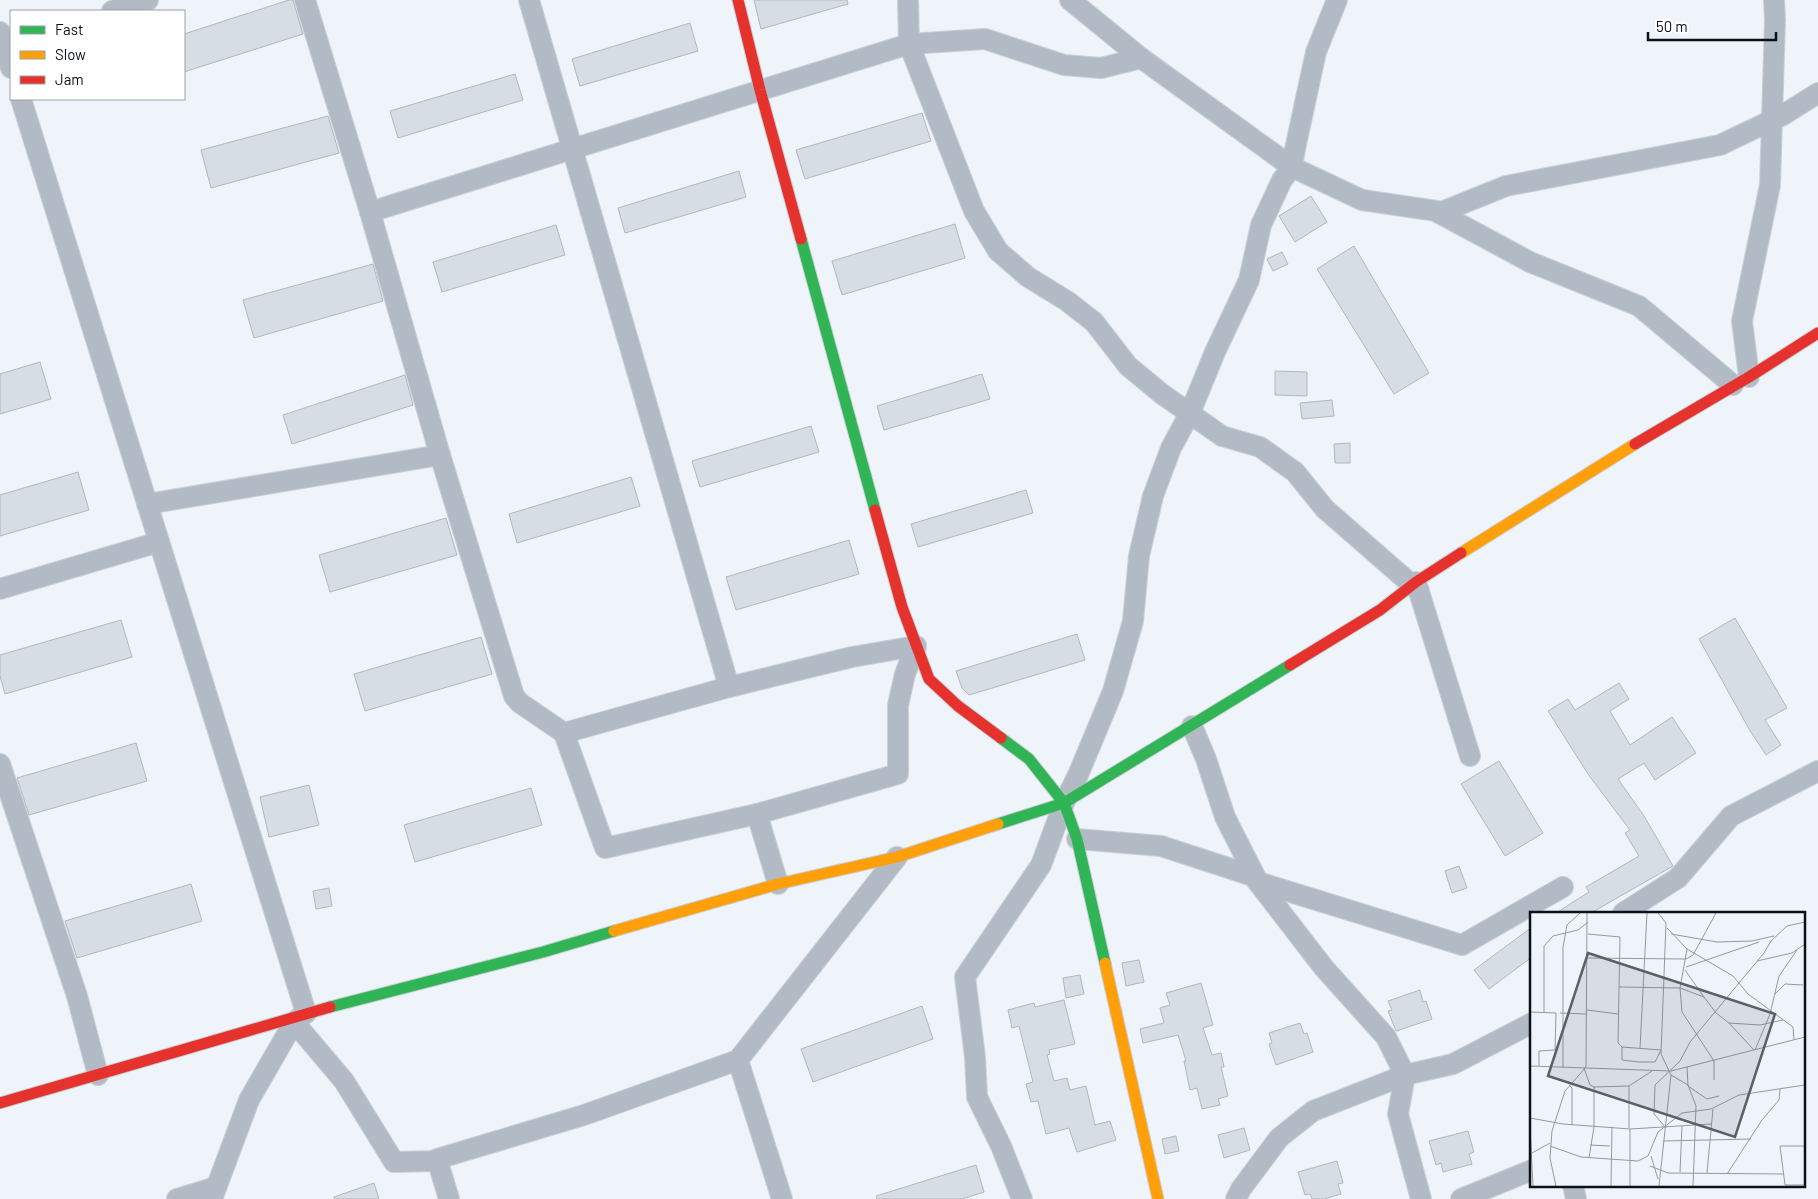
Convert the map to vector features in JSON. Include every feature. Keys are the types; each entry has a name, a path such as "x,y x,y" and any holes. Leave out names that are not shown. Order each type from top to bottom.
{"street":[{"path":"115,10 148,0"},
{"path":"305,0 370,212 440,455 514,696 520,703 564,733 605,848 757,814 898,774 898,704 905,674 916,646"},
{"path":"529,0 729,686"},
{"path":"738,0 760,90 897,588 916,646 928,679 958,706 1029,759 1064,803 1077,839 1158,1199"},
{"path":"908,0 909,44 974,211 998,251 1028,277 1067,301 1094,322 1128,366 1162,394 1222,436 1260,447 1295,472 1324,509 1415,587 1470,756"},
{"path":"1070,0 1141,58 1292,167 1362,200 1437,211 1530,262 1639,306 1741,381"},
{"path":"1022,1199 1001,1146 977,1097 975,1057 965,977 1041,865 1064,803 1078,775 1113,691 1133,621 1139,556 1153,496 1171,448 1190,413 1215,352 1249,280 1261,225 1282,180 1292,167 1294,149 1316,52 1336,0"},
{"path":"1741,381 1742,321 1770,185 1774,0"},
{"path":"370,212 909,44 985,39 1064,65 1101,68 1141,58"},
{"path":"5,40 10,63"},
{"path":"1439,213 1506,186 1720,145 1772,120 1818,93"},
{"path":"21,100 159,542 300,1017 344,1081 394,1162 437,1161 437,1159 584,1115 738,1060 897,857"},
{"path":"0,1103 300,1017 543,952 778,884 897,857 1064,803 1380,610 1665,425 1818,333"},
{"path":"147,504 440,455"},
{"path":"0,590 159,542"},
{"path":"564,733 729,686 852,657 916,646"},
{"path":"1192,726 1206,759 1224,816 1258,882 1462,945 1563,887"},
{"path":"0,764 77,996 98,1075"},
{"path":"1625,912 1678,878 1731,816 1818,771"},
{"path":"757,814 778,884"},
{"path":"1077,839 1161,846 1253,876 1324,968 1386,1037 1404,1075 1398,1114 1421,1199"},
{"path":"177,1199 214,1193 249,1100 300,1017"},
{"path":"1236,1199 1241,1189 1279,1138 1312,1111 1404,1075 1452,1064 1530,1024"},
{"path":"738,1060 782,1199"},
{"path":"437,1161 449,1199"},
{"path":"1461,1199 1530,1171"},
{"path":"1573,1186 1576,1199"}],"building":[{"path":"293,0 303,34 185,72 185,34"},
{"path":"754,0 847,0 848,4 761,29"},
{"path":"690,23 698,51 580,86 572,59"},
{"path":"515,74 523,100 398,138 390,111"},
{"path":"922,113 931,141 805,179 796,150"},
{"path":"328,116 339,153 211,188 201,150"},
{"path":"739,171 746,197 625,233 618,208"},
{"path":"1311,196 1327,222 1295,242 1279,216"},
{"path":"955,224 965,258 842,295 832,261"},
{"path":"556,225 565,255 442,292 433,262"},
{"path":"1354,246 1429,373 1394,394 1317,269"},
{"path":"1282,252 1288,264 1273,271 1267,259"},
{"path":"373,264 383,301 254,338 243,300"},
{"path":"40,362 51,399 0,414 0,374"},
{"path":"1275,371 1307,372 1307,396 1275,395"},
{"path":"982,374 990,399 884,430 877,406"},
{"path":"405,375 413,405 292,444 283,415"},
{"path":"1332,400 1334,416 1302,419 1300,403"},
{"path":"811,426 819,452 700,487 692,461"},
{"path":"1350,443 1350,463 1335,463 1334,444"},
{"path":"78,472 89,510 0,536 0,495"},
{"path":"631,477 640,506 517,543 509,514"},
{"path":"1026,490 1033,513 918,547 911,524"},
{"path":"446,518 457,555 330,592 319,555"},
{"path":"849,540 859,574 736,610 726,577"},
{"path":"1735,618 1787,708 1765,720 1781,745 1766,755 1749,729 1699,639"},
{"path":"121,620 132,657 5,694 0,676 0,655"},
{"path":"1077,634 1085,660 969,695 962,688 956,671"},
{"path":"481,637 492,674 365,711 354,674"},
{"path":"1619,683 1629,699 1610,711 1630,745 1672,717 1696,753 1655,780 1644,763 1618,779 1644,816 1673,866 1593,912 1558,912 1589,892 1586,887 1639,856 1625,833 1630,830 1588,774 1548,711 1568,699 1575,710"},
{"path":"136,743 147,781 29,815 17,778"},
{"path":"1499,761 1543,833 1505,856 1461,784"},
{"path":"309,785 319,825 269,837 260,797"},
{"path":"531,788 542,825 415,862 404,825"},
{"path":"1459,866 1467,888 1452,893 1445,871"},
{"path":"191,884 202,921 77,958 65,921"},
{"path":"329,888 332,906 316,909 313,891"},
{"path":"1530,928 1530,958 1489,989 1474,970"},
{"path":"1139,960 1144,982 1126,986 1122,963"},
{"path":"1080,975 1084,994 1066,998 1063,978"},
{"path":"1201,983 1213,1025 1203,1028 1212,1055 1221,1053 1224,1067 1221,1067 1228,1096 1218,1099 1220,1105 1202,1109 1197,1088 1190,1090 1184,1061 1186,1061 1178,1035 1143,1043 1140,1029 1164,1023 1160,1008 1170,1005 1166,993"},
{"path":"1420,990 1423,1002 1426,1001 1432,1019 1396,1031 1388,1011 1392,1010 1388,1001"},
{"path":"1064,1000 1075,1044 1049,1050 1050,1054 1047,1055 1054,1081 1067,1078 1070,1090 1086,1086 1095,1125 1110,1121 1116,1140 1077,1152 1069,1128 1046,1134 1038,1101 1031,1102 1026,1084 1033,1082 1019,1026 1012,1028 1008,1010 1034,1003 1035,1007"},
{"path":"922,1006 933,1039 813,1082 801,1049"},
{"path":"1300,1023 1304,1034 1307,1033 1313,1052 1276,1065 1269,1044 1272,1043 1269,1033"},
{"path":"1244,1128 1250,1150 1224,1158 1218,1135"},
{"path":"1468,1131 1474,1152 1469,1154 1472,1164 1443,1172 1441,1163 1436,1165 1429,1141"},
{"path":"1176,1136 1179,1151 1165,1154 1162,1139"},
{"path":"1337,1161 1343,1183 1338,1184 1341,1194 1324,1199 1312,1199 1310,1194 1305,1195 1298,1172"},
{"path":"976,1165 984,1192 962,1199 877,1199 876,1196"},
{"path":"374,1183 379,1199 334,1199 334,1197"}],"traffic: fast":[{"path":"801,239 875,510"},
{"path":"998,824 1064,803 1290,665"},
{"path":"1001,738 1029,759 1064,803 1077,839 1105,963"},
{"path":"330,1007 543,952 614,931"}],"traffic: slow":[{"path":"1461,553 1635,444"},
{"path":"614,931 778,884 897,857 998,824"},
{"path":"1105,963 1158,1199"}],"traffic: jam":[{"path":"738,0 760,90 801,239"},
{"path":"1635,444 1749,377 1818,333"},
{"path":"875,510 902,607 929,679 958,706 1001,738"},
{"path":"1290,665 1380,610 1416,582 1461,553"},
{"path":"0,1103 330,1007"}]}
